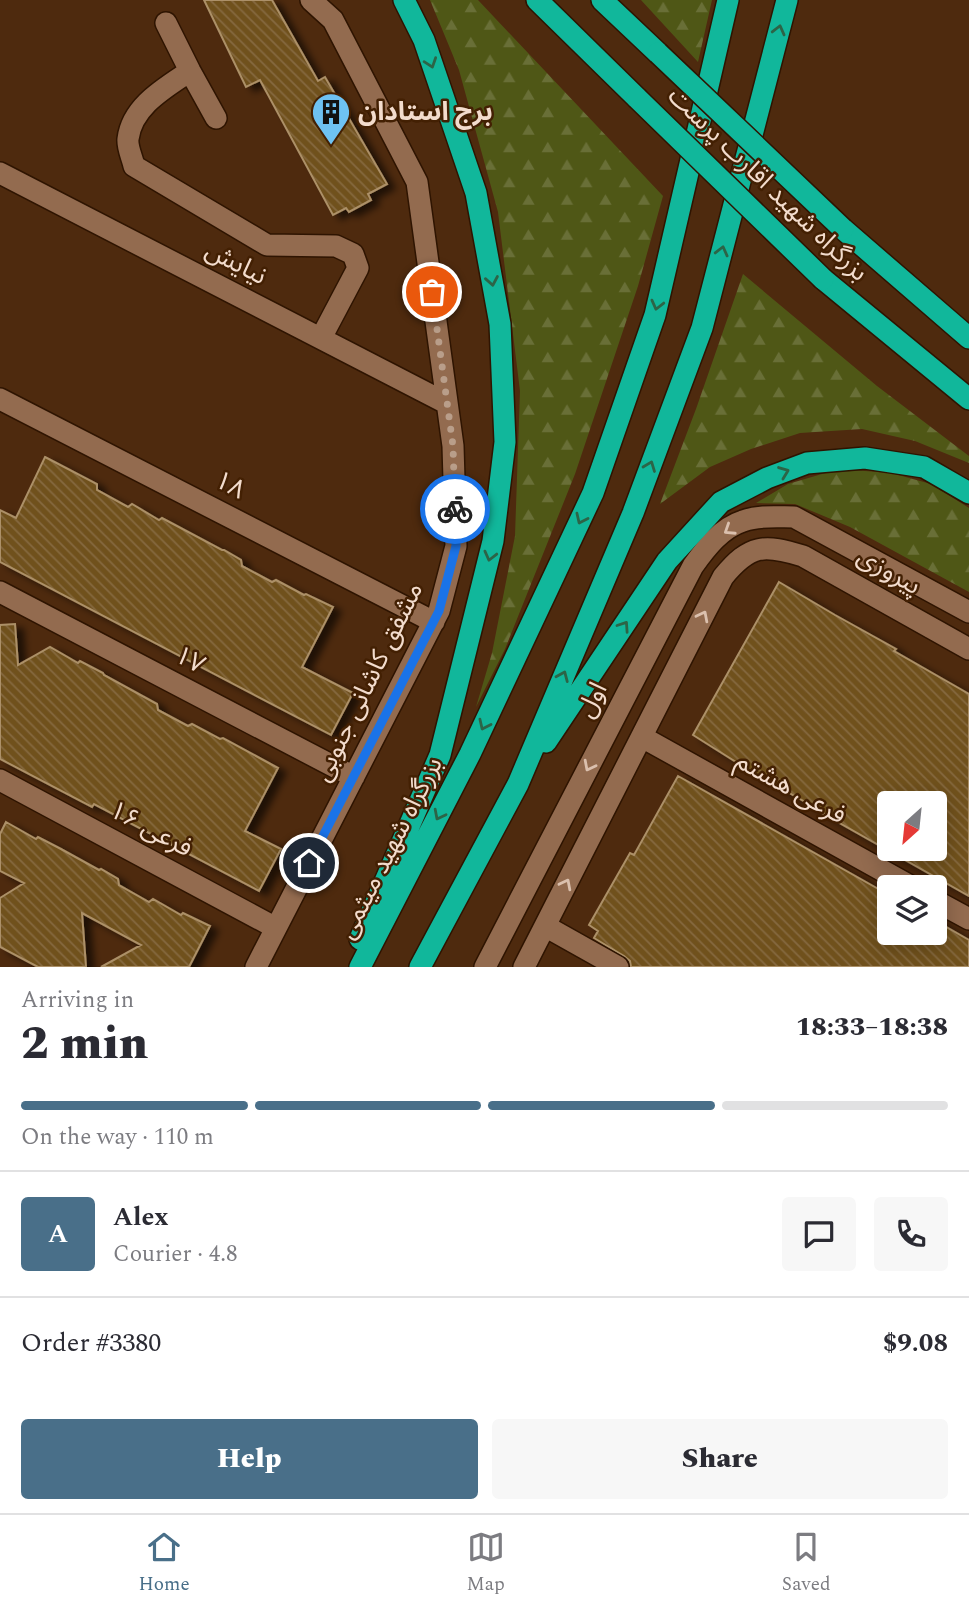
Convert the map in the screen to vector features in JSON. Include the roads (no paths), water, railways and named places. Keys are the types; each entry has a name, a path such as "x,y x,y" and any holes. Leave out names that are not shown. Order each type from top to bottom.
{"highway":[{"path":"348,967 440,755 493,541 505,442 499,324 476,193 424,40 404,0"},
{"name":"بزرگراه شهید اقارب پرست","path":"537,0 823,279 969,399"},
{"name":"بزرگراه شهید اقارب پرست","path":"602,0 843,229 969,338"},
{"name":"بزرگراه شهید میثمی","path":"360,967 471,754 593,493 655,314 728,0"},
{"path":"420,967 518,784 633,513 702,328 786,0"},
{"path":"518,784 667,562 721,502 767,478 807,463 865,457 924,467 969,493"}],"street":[{"name":"مشفق کاشانی جنوبی","path":"256,967 434,622 456,546 453,446 417,182 332,20 311,0"},
{"path":"166,23 216,118"},
{"path":"190,71 142,107 132,122 127,141 134,166 267,245 336,246 353,254 358,268 321,338"},
{"name":"نیایش","path":"0,173 446,403"},
{"name":"۱۸","path":"0,399 434,622"},
{"name":"پیروزی","path":"794,517 969,612"},
{"name":"اول","path":"485,967 693,566 710,543 743,521 794,517"},
{"name":"پیروزی","path":"642,737 723,578 733,565 760,548 777,548 816,562 969,649"},
{"name":"۱۷","path":"0,592 354,777"},
{"path":"524,967 642,737"},
{"name":"فرعی هشتم","path":"642,737 890,875"},
{"name":"فرعی ۱۶","path":"0,780 276,928"},
{"path":"947,907 969,919"},
{"path":"545,926 618,967"}],"place":[{"name":"برج استادان","path":"331,146"}]}
